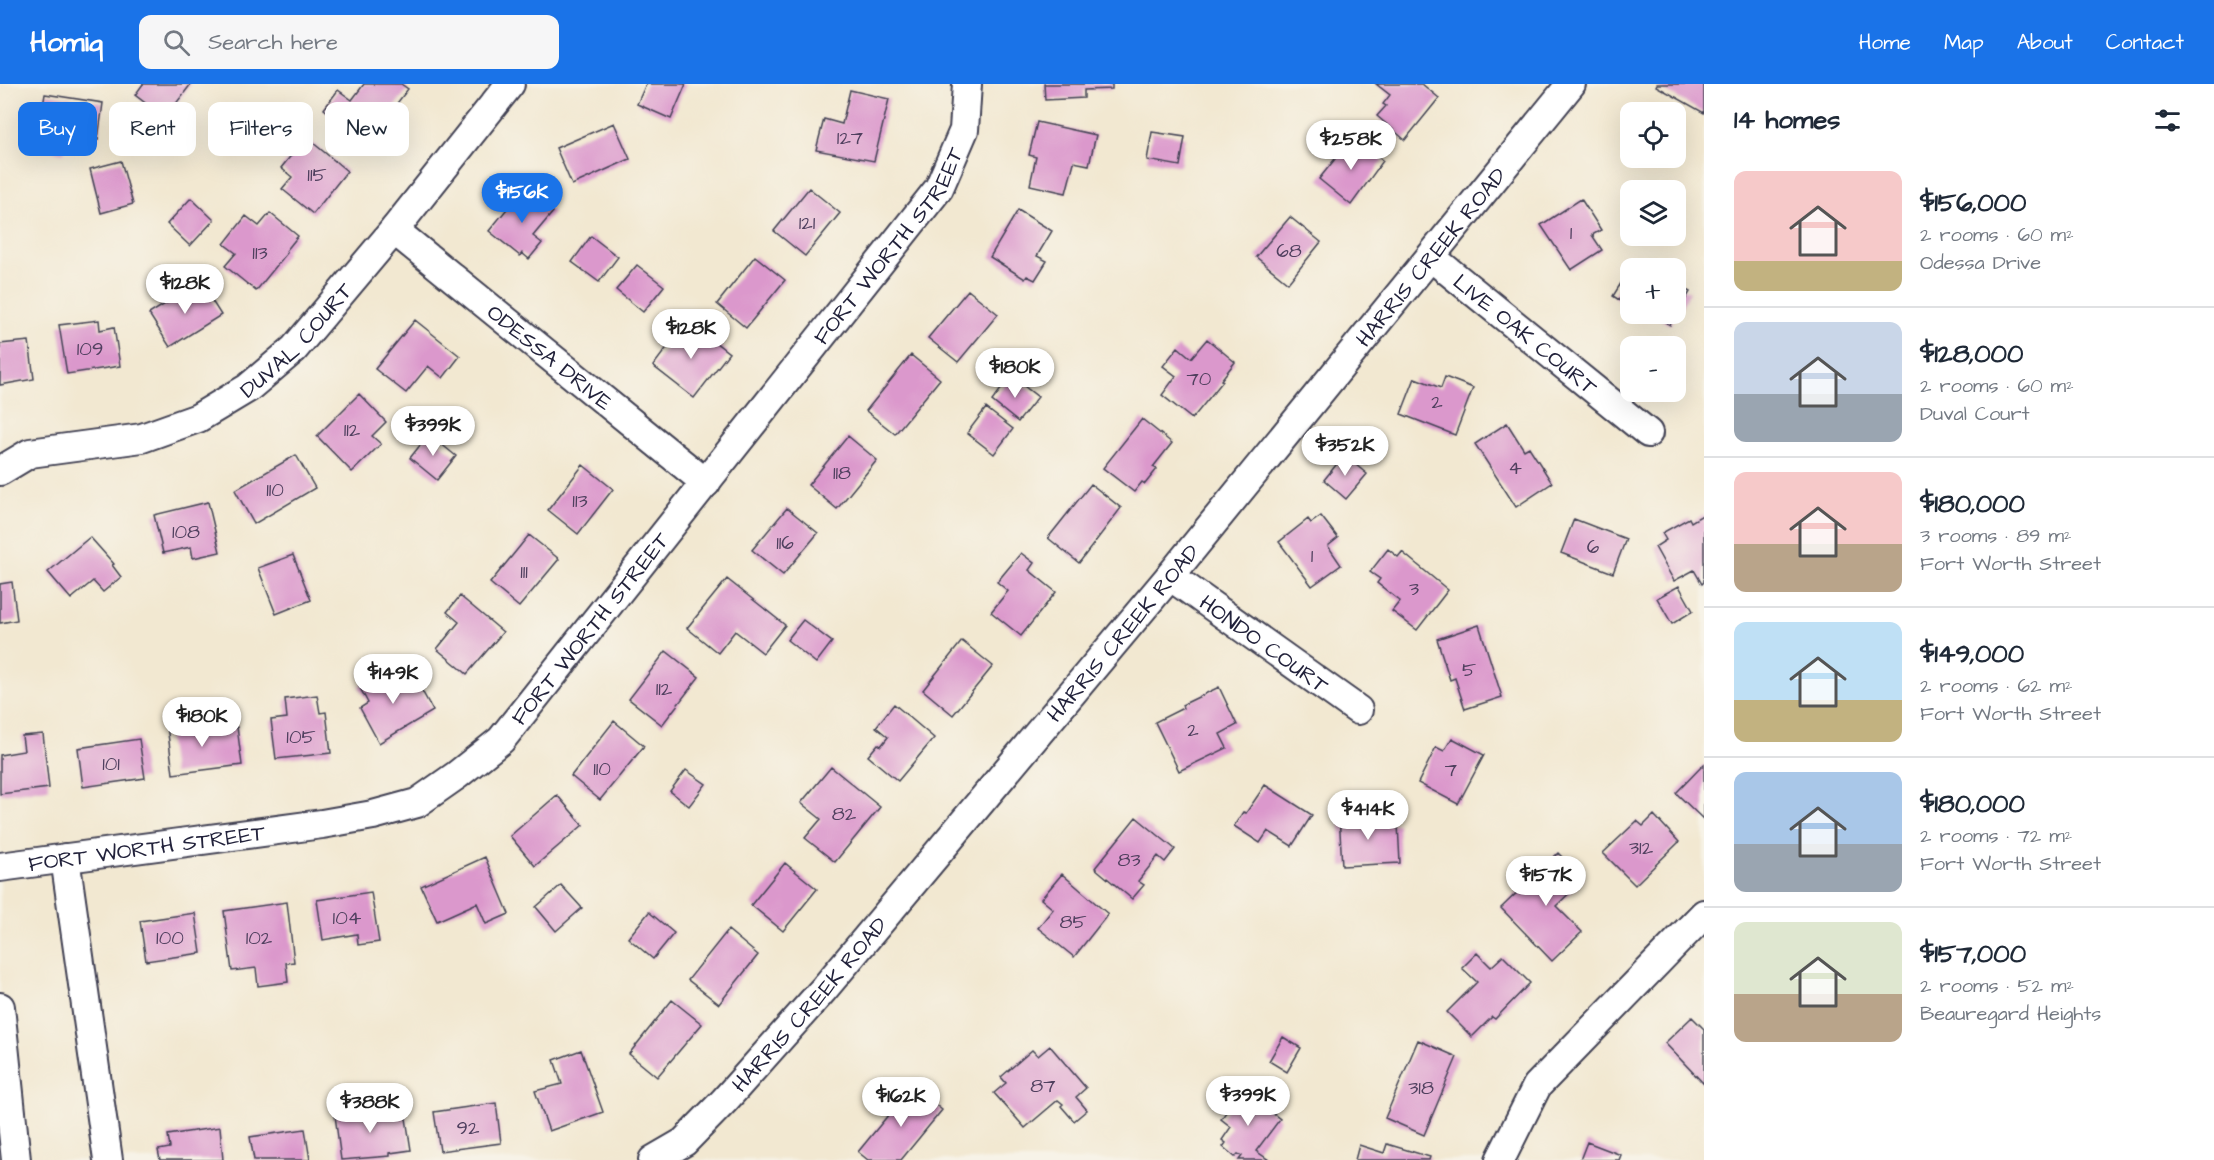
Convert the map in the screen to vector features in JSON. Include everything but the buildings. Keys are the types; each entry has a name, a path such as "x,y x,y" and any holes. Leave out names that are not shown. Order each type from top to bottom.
{"street":[{"name":"DUVAL COURT","path":"0,471 30,453 142,438 198,418 248,388 294,349 394,230 510,84"},
{"name":"FORT WORTH STREET","path":"0,867 322,824 373,815 417,803 501,740 939,188 964,130 968,84"},
{"name":"HARRIS CREEK ROAD","path":"654,1160 684,1142 724,1101 823,990 1170,576 1571,84"},
{"name":"ODESSA DRIVE","path":"394,230 706,483"},
{"name":"LIVE OAK COURT","path":"1431,257 1648,433"},
{"name":"HONDO COURT","path":"1170,576 1358,710"},
{"path":"65,858 108,1160"},
{"path":"1500,1160 1537,1086 1704,914"},
{"path":"0,1007 4,1071 16,1160"}]}
